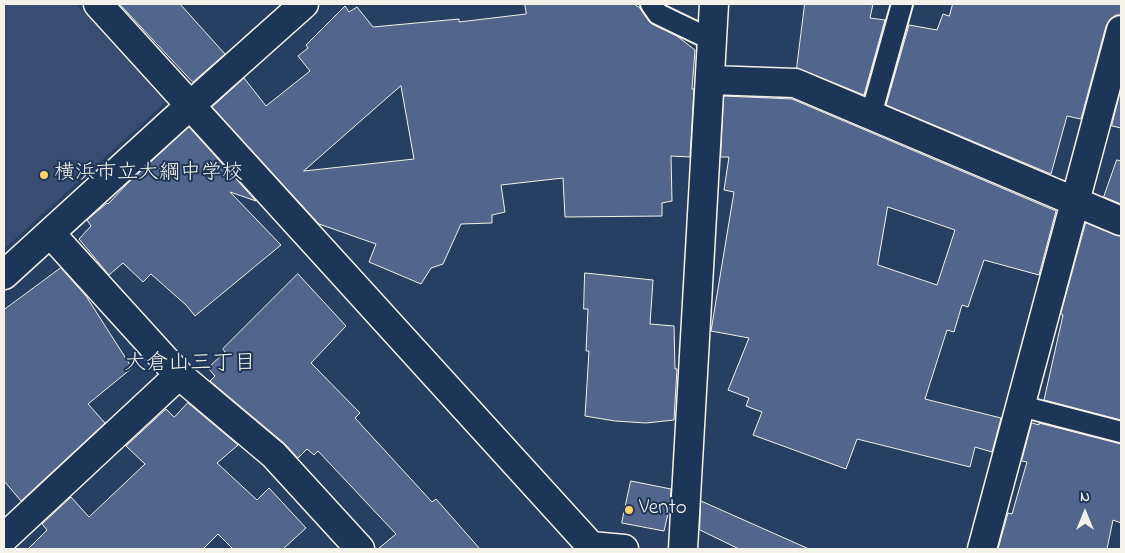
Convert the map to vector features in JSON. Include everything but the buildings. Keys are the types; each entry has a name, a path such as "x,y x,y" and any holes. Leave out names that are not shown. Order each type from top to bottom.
{"street":[{"path":"98,4 589,548 624,549"},
{"path":"4,276 304,4"},
{"path":"683,549 714,4"},
{"path":"982,549 1121,30"},
{"path":"710,80 795,83 1121,221"},
{"path":"50,233 179,375 274,455 360,549"},
{"path":"4,538 179,375"}],"lane":[{"path":"651,4 658,14 712,40"},
{"path":"871,115 902,4"},
{"path":"1021,406 1121,432"}],"shaded area":[{"name":"横浜市立大綱中学校","path":"4,4 76,4 166,102 4,249"}],"place":[{"name":"横浜市立大綱中学校","path":"44,175"},
{"name":"Vento","path":"629,510"}],"district":[{"name":"大倉山三丁目","path":"190,365"}]}
